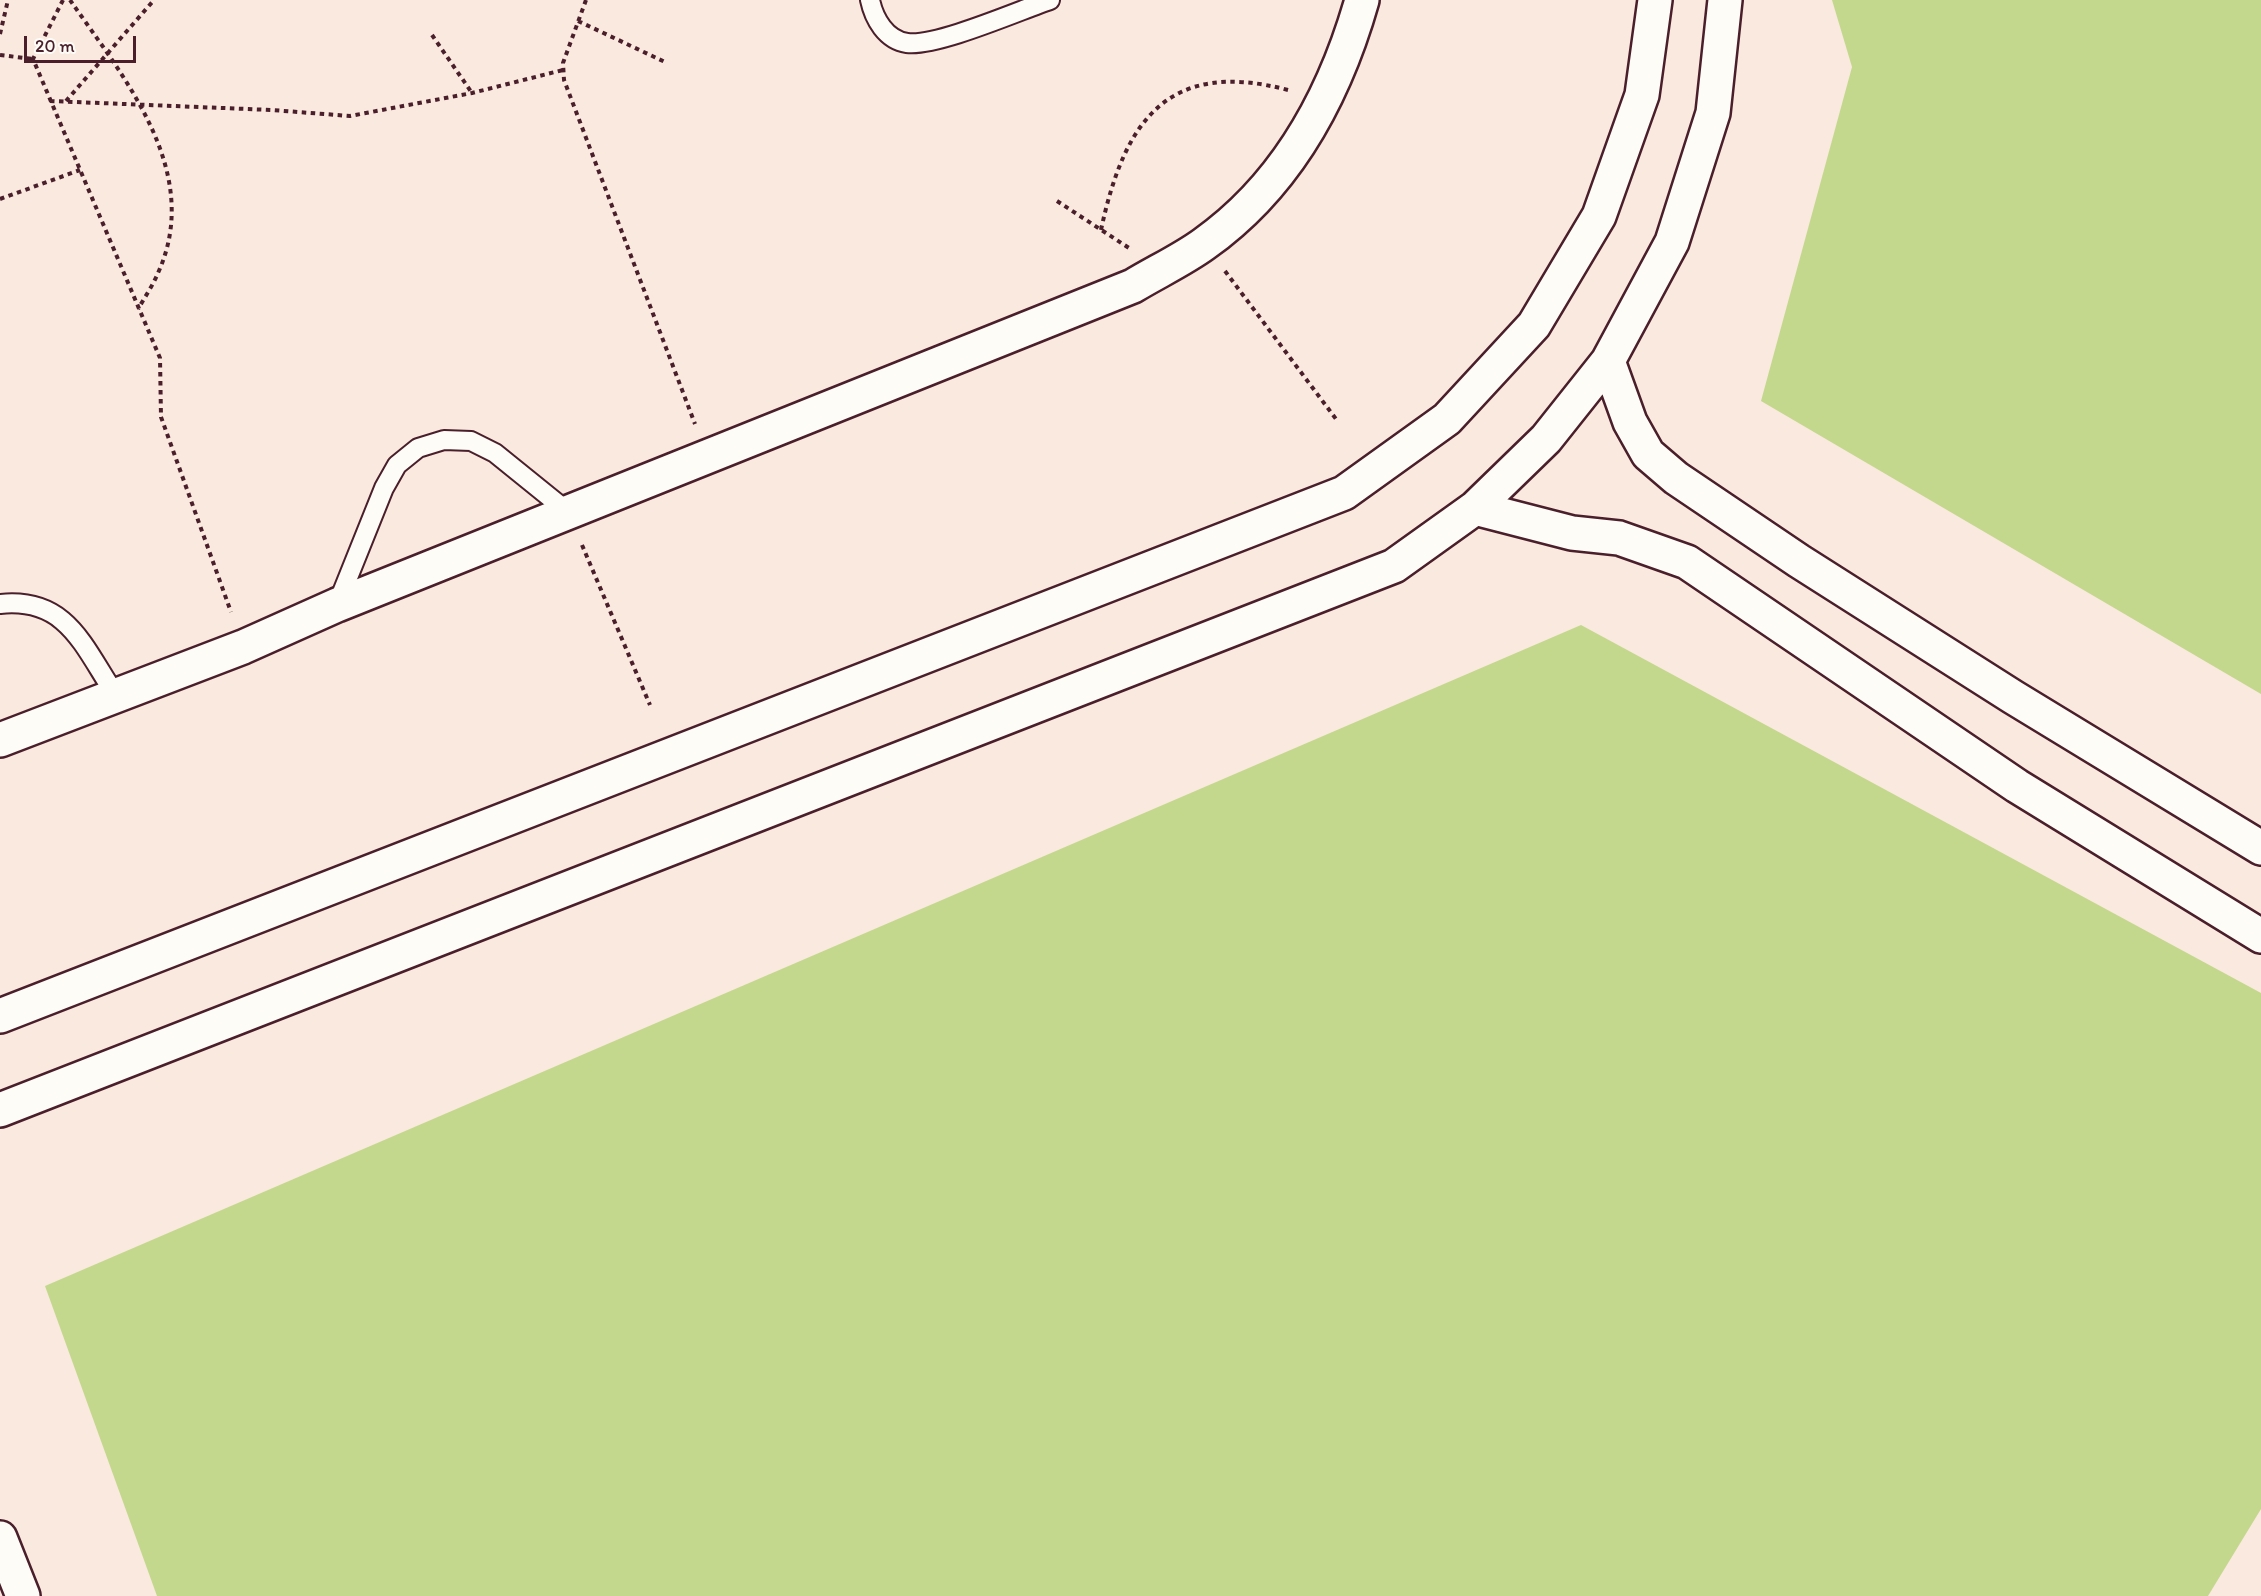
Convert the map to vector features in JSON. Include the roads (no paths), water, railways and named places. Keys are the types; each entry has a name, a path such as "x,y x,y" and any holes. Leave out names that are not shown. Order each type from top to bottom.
{"street":[{"path":"0,740 115,694 243,647 336,605 1133,286 1204,244 1252,202 1293,153 1326,100 1349,46 1362,0"},
{"path":"0,1016 1344,493 1447,419 1534,325 1599,216 1642,95 1655,0"},
{"path":"0,1110 1394,566 1475,508 1546,439 1608,361 1672,242 1713,113 1725,0"},
{"path":"1608,361 1630,422 1648,454 1676,478 1818,574 2261,848"},
{"path":"1475,508 1572,533 1619,538 1687,562 2017,786 2261,936"},
{"path":"0,1538 23,1596"}],"lane":[{"path":"870,0 873,13 885,32 905,43 928,43 1050,0"},
{"path":"336,605 384,488 397,465 418,448 444,440 471,441 495,453 568,512"},
{"path":"0,604 34,604 64,619 115,694"}]}
